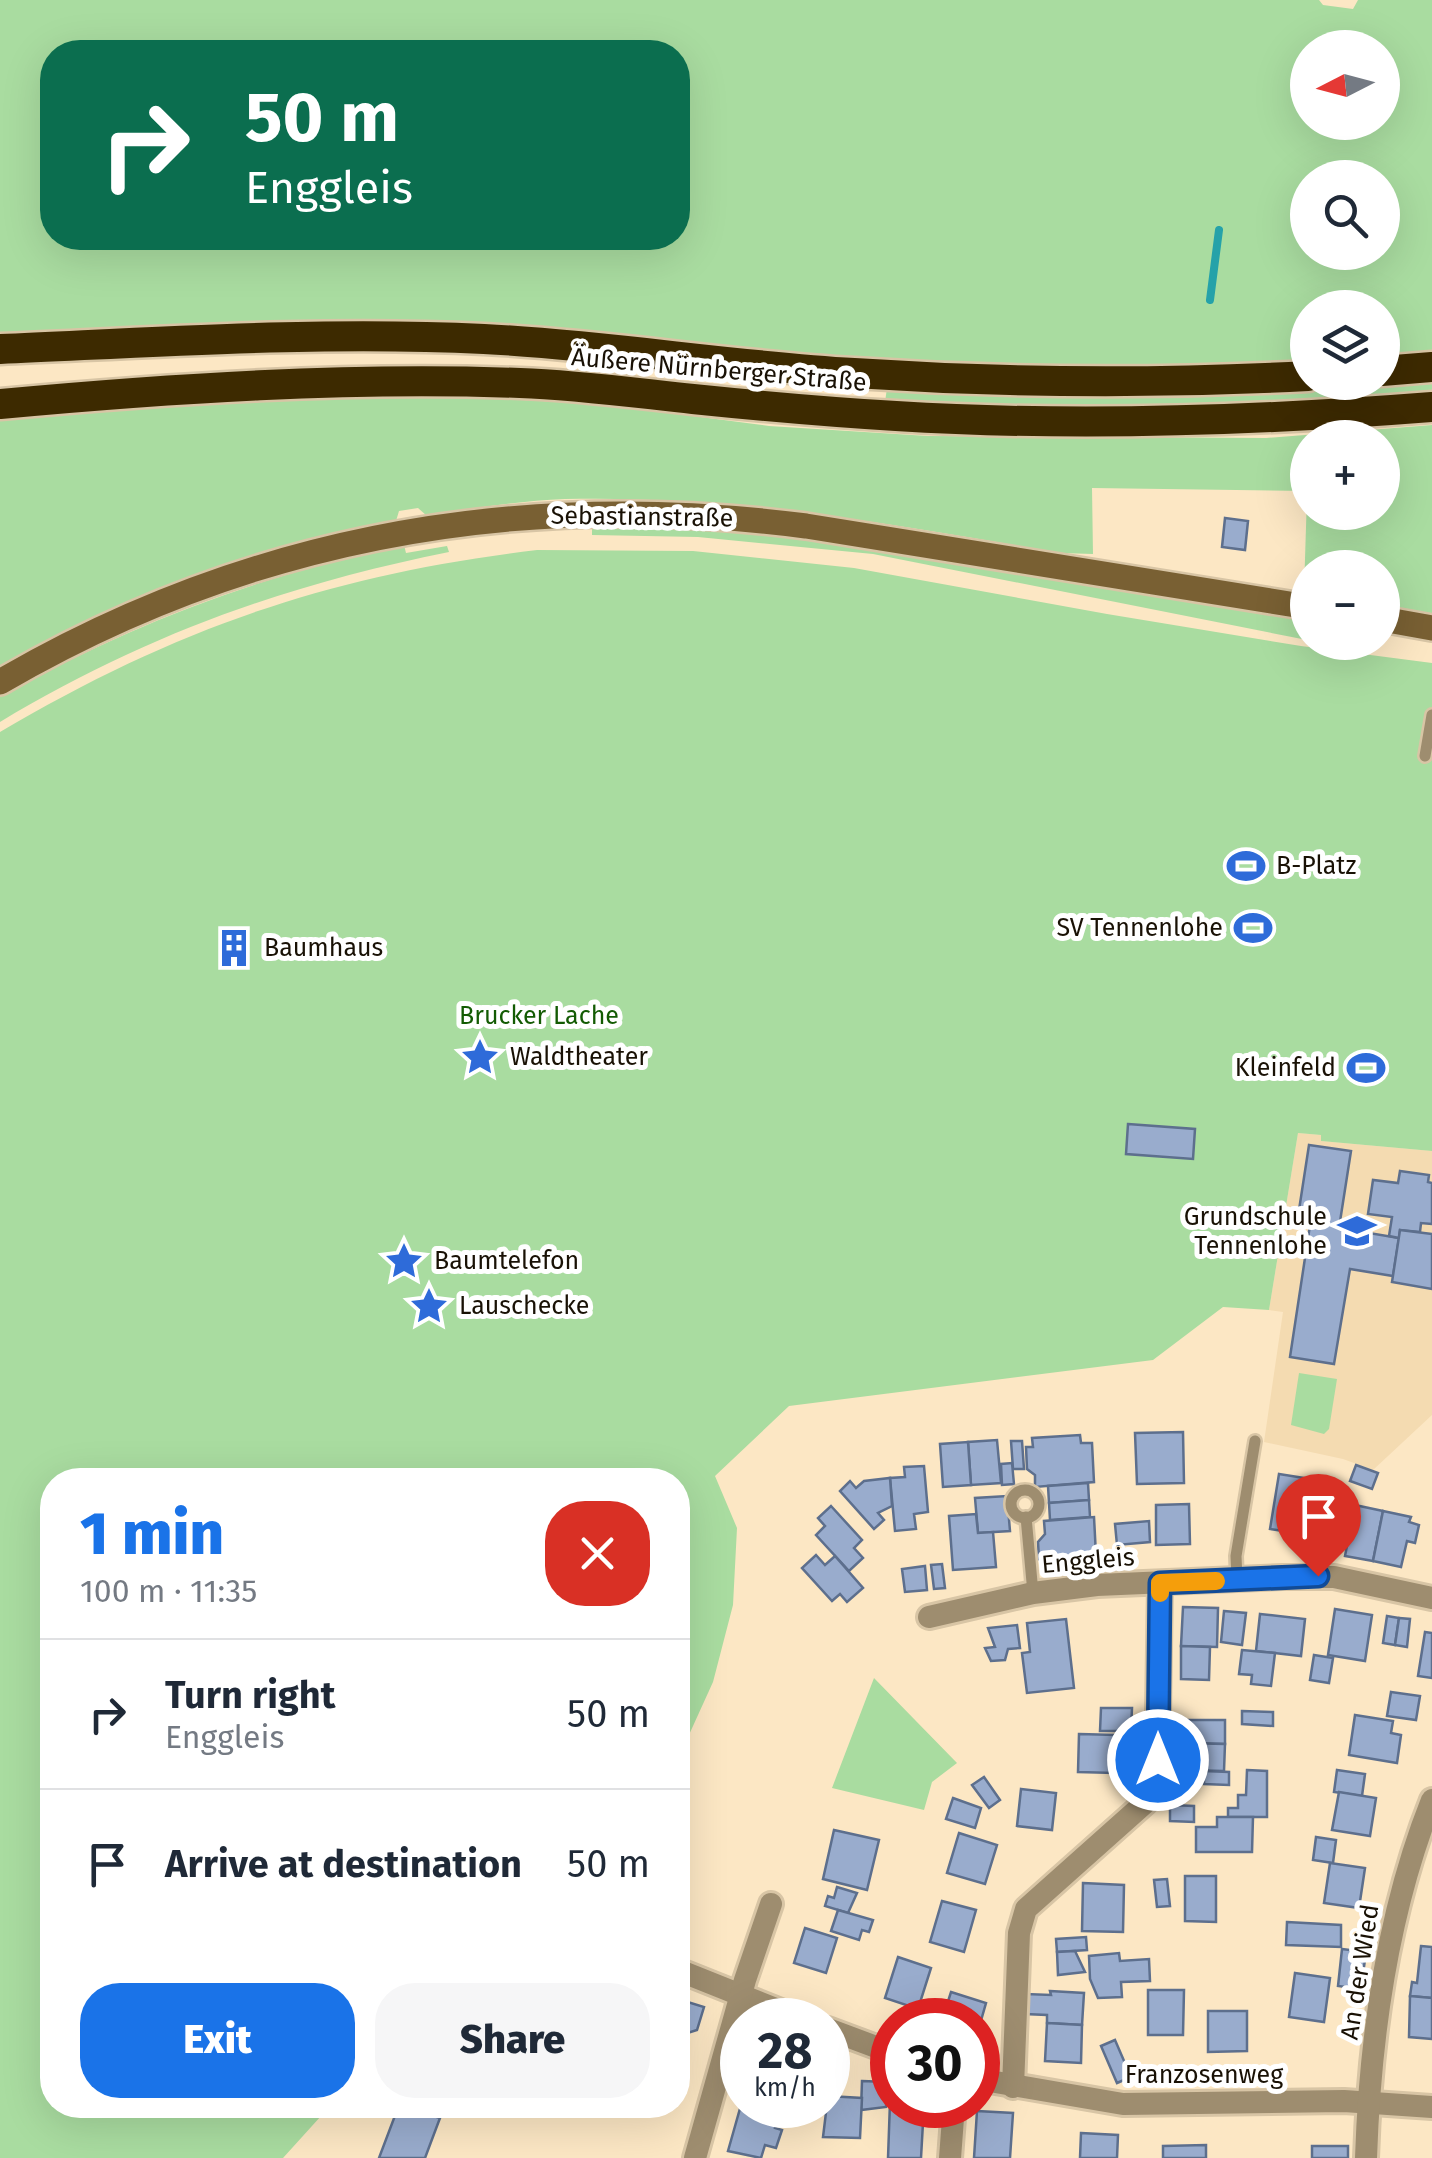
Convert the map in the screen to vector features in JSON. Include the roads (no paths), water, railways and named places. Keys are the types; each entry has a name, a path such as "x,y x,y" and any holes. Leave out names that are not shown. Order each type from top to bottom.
{"highway":[{"name":"Äußere Nürnberger Straße","path":"0,349 441,337 556,344 802,370 947,378 1146,381 1290,377"},
{"path":"1400,370 1432,367"},
{"name":"Äußere Nürnberger Straße","path":"0,404 192,388 420,380 567,386 726,403 950,419 1172,421 1432,407"}],"street":[{"name":"Sebastianstraße","path":"0,682 122,618 228,577 300,555 415,530 584,512 735,517 806,526 1290,604"},
{"path":"1400,622 1432,628"},
{"name":"Enggleis","path":"929,1617 1097,1585 1334,1577 1432,1598"},
{"path":"1013,2087 1019,1933 1026,1909 1146,1802 1157,1779 1160,1583"},
{"name":"An der Wied","path":"1366,2158 1368,2102 1394,1915 1432,1800"},
{"path":"695,2158 771,1904"},
{"path":"690,1975 747,1998"},
{"name":"Franzosenweg","path":"1000,2084 1122,2104 1368,2102 1432,2107"},
{"path":"950,2158 952,2128"}],"lane":[{"path":"1425,756 1432,715"},
{"path":"1237,1580 1236,1556 1255,1441"},
{"path":"1026,1517 1034,1594"}],"waterway":[{"path":"1210,300 1219,230"}],"place":[{"name":"B-Platz","path":"1246,866"},
{"name":"SV Tennenlohe","path":"1253,928"},
{"name":"Baumhaus","path":"234,948"},
{"name":"Waldtheater","path":"480,1057"},
{"name":"Kleinfeld","path":"1366,1068"},
{"name":"Grundschule Tennenlohe","path":"1357,1231"},
{"name":"Baumtelefon","path":"404,1261"},
{"name":"Lauschecke","path":"429,1306"}],"park label":[{"name":"Brucker Lache","path":"539,1016"}]}
